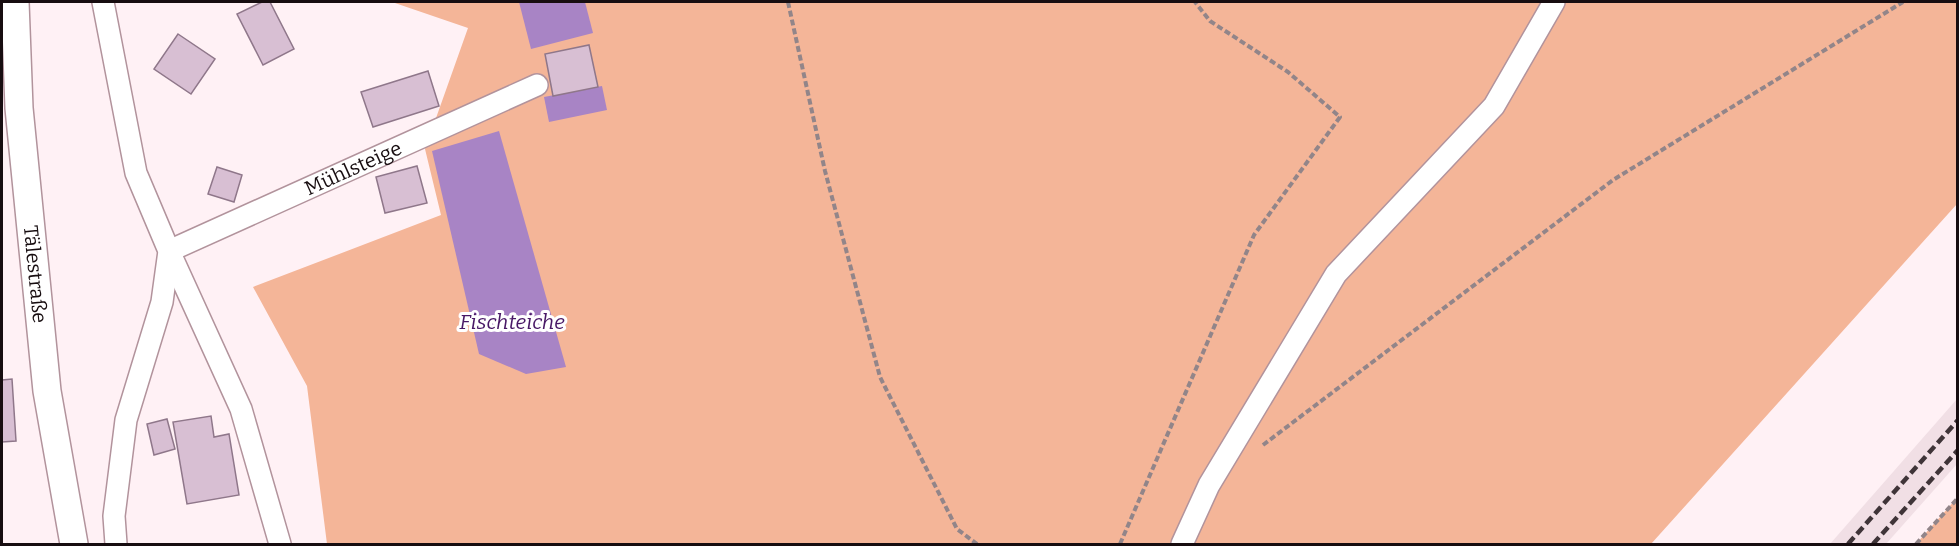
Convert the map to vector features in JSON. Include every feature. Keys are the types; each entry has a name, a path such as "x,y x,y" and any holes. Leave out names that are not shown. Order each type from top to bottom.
{"street":[{"name":"Tälestraße","path":"15,2 19,108 46,380 74,544"},
{"path":"103,2 136,173 241,409 280,544"},
{"path":"1182,544 1209,485 1336,274 1494,105 1554,2"},
{"name":"Mühlsteige","path":"169,251 537,85"},
{"path":"116,544 114,516 126,420 162,302 169,251"}],"path":[{"path":"788,2 825,171 880,376 957,529 977,544"},
{"path":"1120,544 1254,235 1340,117 1288,72 1210,21 1195,2"},
{"path":"1256,450 1613,180 1902,2"},
{"path":"1916,544 1958,498"}],"shaded area":[{"path":"392,2 1957,2 1957,204 1651,544 327,544 307,386 253,287 441,215 425,149 468,28"},
{"path":"1957,399 1957,464 1886,544 1830,544"},
{"path":"1957,498 1957,544 1916,544"}],"water":[{"path":"519,2 585,2 593,33 531,49"},
{"path":"602,86 607,110 549,122 544,97"},
{"name":"Fischteiche","path":"499,131 566,367 526,374 479,354 432,151"}],"building":[{"path":"262,2 270,2 294,49 263,65 237,14"},
{"path":"178,34 215,59 191,94 154,69"},
{"path":"589,45 598,87 553,96 545,54"},
{"path":"428,71 439,106 373,127 361,92"},
{"path":"417,166 427,203 385,213 376,177"},
{"path":"217,167 242,175 234,202 208,194"},
{"path":"12,379 16,441 2,442 2,380"},
{"path":"211,416 214,437 229,434 239,495 187,504 173,422"},
{"path":"167,419 175,449 154,455 147,424"}],"railway":[{"path":"1848,544 1958,420"},
{"path":"1873,544 1958,450"}]}
